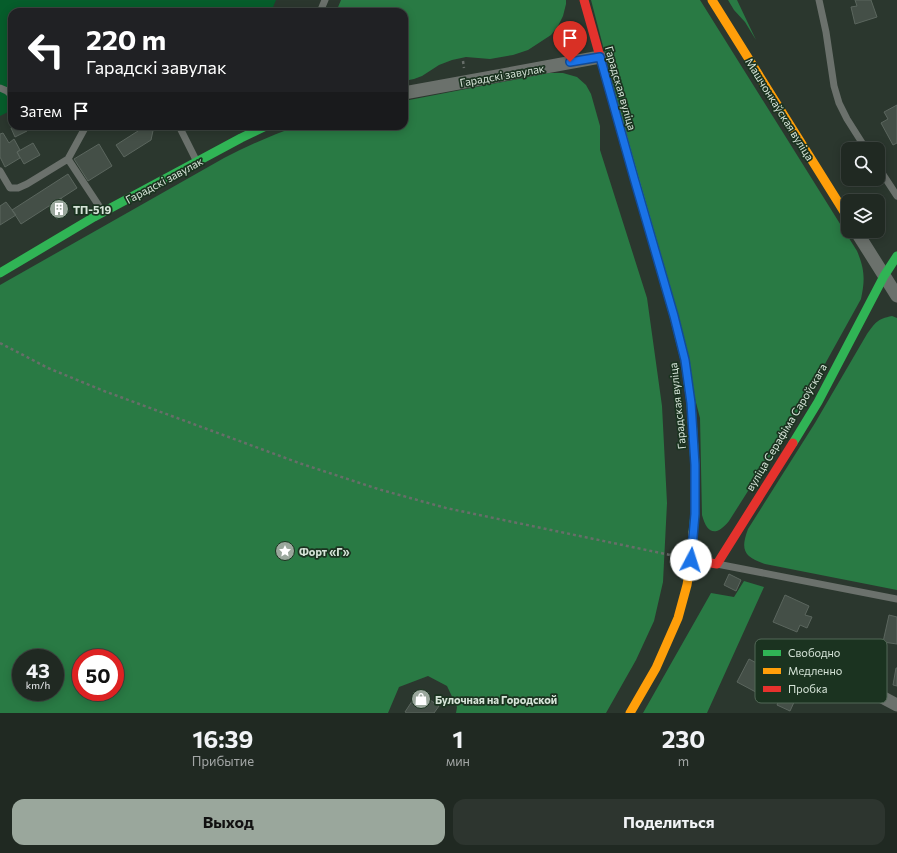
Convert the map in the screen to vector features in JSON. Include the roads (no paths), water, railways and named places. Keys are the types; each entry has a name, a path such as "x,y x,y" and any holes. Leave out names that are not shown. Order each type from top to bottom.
{"street":[{"name":"Гарадская вуліца","path":"584,0 674,316 685,360 691,403 695,465 695,514 687,585 678,618 656,668 630,713"},
{"name":"Машчонкаўская вуліца","path":"712,0 841,207"},
{"name":"Гарадскі завулак","path":"408,92 600,57"},
{"name":"Гарадскі завулак","path":"0,273 103,212 258,130"},
{"path":"860,238 897,296"},
{"name":"вуліца Серафіма Сароўскага","path":"717,564 818,402 884,276 897,256"},
{"path":"691,560 717,564"},
{"path":"887,700 897,705"}],"lane":[{"path":"819,0 826,32 834,86 847,119 862,142"},
{"path":"0,171 10,188 18,188 27,184 68,159 84,130"},
{"path":"181,130 197,162"},
{"path":"68,159 103,212"},
{"path":"885,178 897,196"},
{"path":"717,564 897,599"}],"place":[{"name":"ТП-519","path":"59,209"},
{"name":"Форт «Г»","path":"285,551"},
{"name":"Булочная на Городской","path":"421,699"}]}
